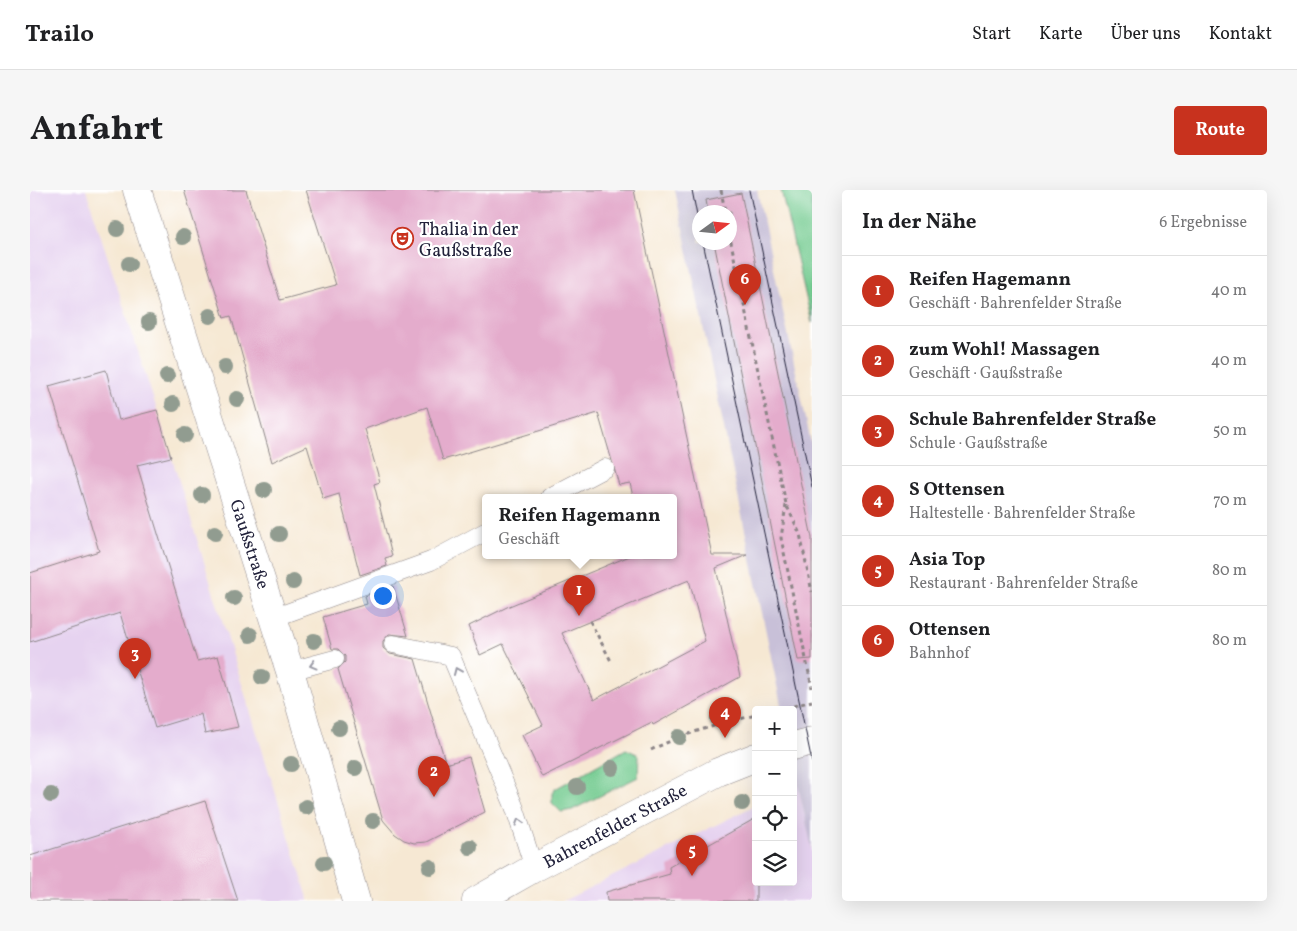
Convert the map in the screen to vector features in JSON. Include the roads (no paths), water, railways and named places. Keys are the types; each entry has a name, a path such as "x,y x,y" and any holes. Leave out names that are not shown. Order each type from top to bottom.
{"street":[{"name":"Gaußstraße","path":"137,190 274,618 356,901"},
{"path":"797,745 812,741"},
{"name":"Bahrenfelder Straße","path":"476,901 534,868 718,772 752,759"}],"lane":[{"path":"556,494 605,468"},
{"path":"274,618 431,561 482,534"},
{"path":"393,644 451,656 514,806 534,868"},
{"path":"290,671 335,659"}],"tram line":[{"path":"692,190 695,205"},
{"path":"749,190 812,487"},
{"path":"705,250 812,762"}],"place":[{"name":"Thalia in der Gaußstraße","path":"403,239"},
{"name":"Ottensen","path":"745,305"},
{"name":"Reifen Hagemann","path":"579,616"},
{"name":"Schule Bahrenfelder Straße","path":"135,679"},
{"name":"S Ottensen","path":"725,738"},
{"name":"zum Wohl! Massagen","path":"434,797"},
{"name":"Asia Top","path":"692,876"}]}
